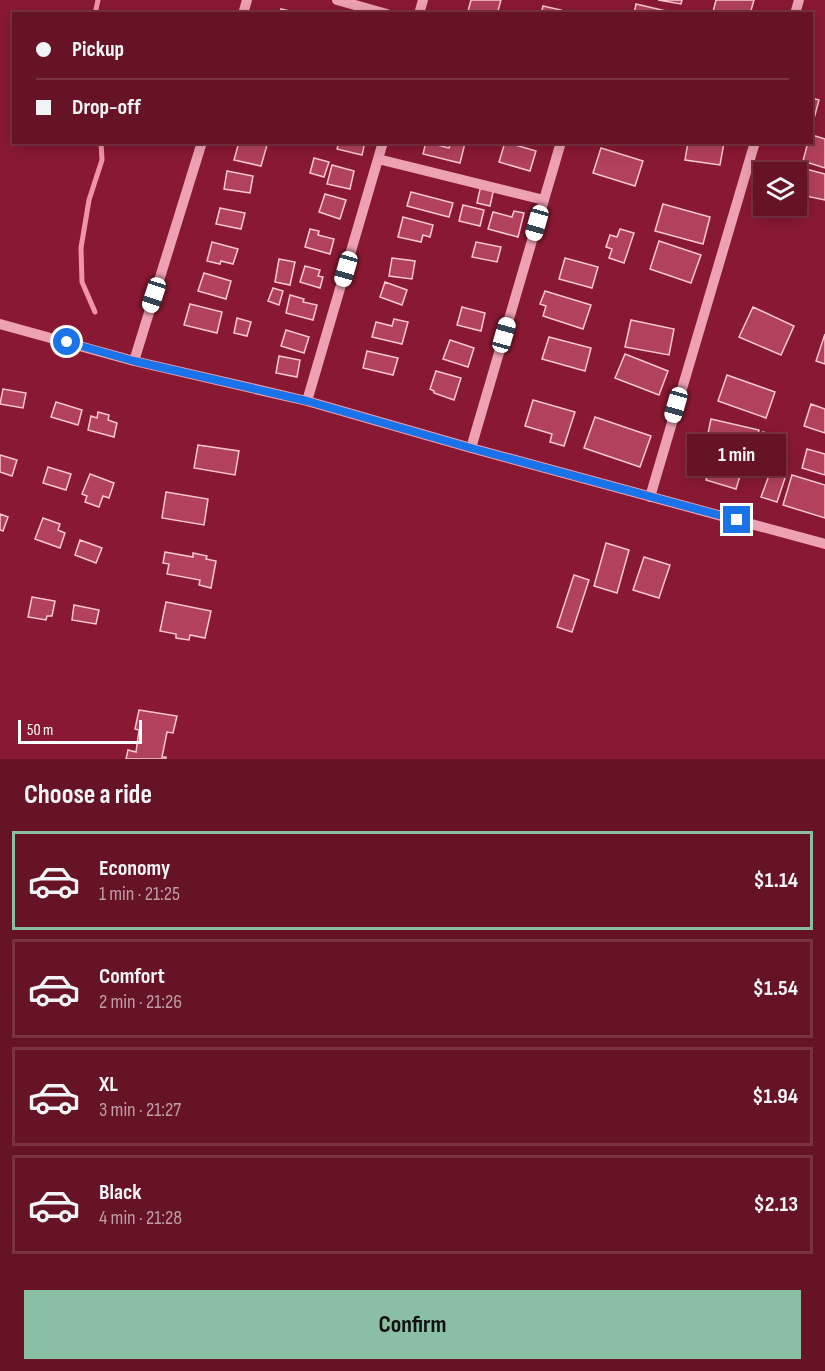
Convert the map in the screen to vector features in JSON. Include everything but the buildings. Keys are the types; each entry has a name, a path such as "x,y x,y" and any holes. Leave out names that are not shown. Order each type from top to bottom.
{"street":[{"path":"337,0 380,12"},
{"path":"134,361 201,144"},
{"path":"307,401 382,144"},
{"path":"471,448 560,144"},
{"path":"650,497 754,144"},
{"path":"378,159 544,200"},
{"path":"0,324 134,361 307,401 825,544"}],"waterway":[{"path":"95,12 98,0"},
{"path":"95,312 82,282 81,248 89,200 102,160 101,144"}],"route":[{"path":"67,342 134,361 307,401 737,520"}]}
